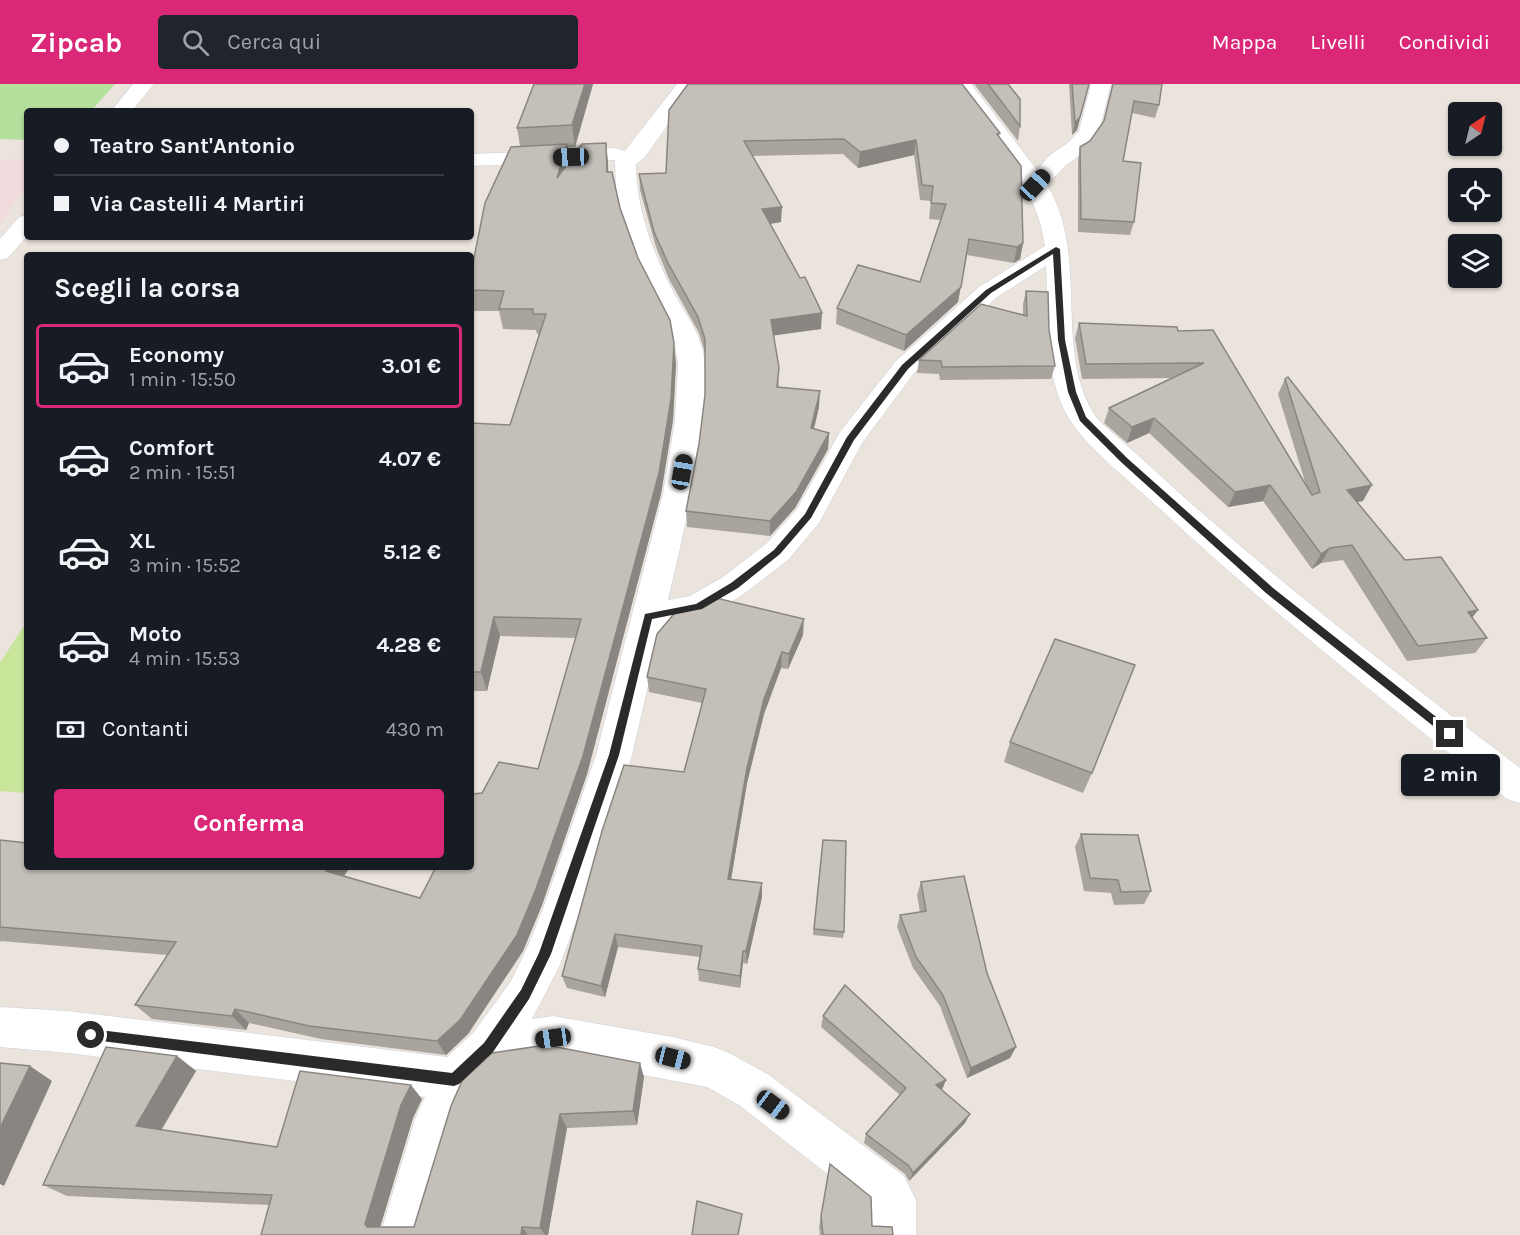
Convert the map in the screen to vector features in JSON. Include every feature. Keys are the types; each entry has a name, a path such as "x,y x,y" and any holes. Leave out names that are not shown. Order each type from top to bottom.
{"street":[{"path":"124,108 144,84"},
{"path":"403,1235 437,1119 454,1079 489,1047 525,994 545,954 614,755 678,494 686,451 691,382 689,349 659,288 646,255 623,176 625,162 636,153 687,84"},
{"path":"961,84 1035,185 1047,206 1056,249 1062,340 1072,392 1083,419 1132,467 1269,590 1520,788"},
{"path":"1035,185 1058,160 1077,147 1089,132 1101,84"},
{"path":"474,160 636,153"},
{"path":"0,254 24,226"},
{"path":"648,616 698,607 734,585 777,552 808,516 850,439 905,367 988,292 1056,249"},
{"path":"0,1027 68,1032 454,1079"},
{"path":"489,1047 553,1038 673,1058 714,1068 754,1090 888,1192 893,1200 893,1235"}],"shaded area":[{"path":"24,159 24,189 0,225 0,160"}],"green space":[{"path":"0,84 115,84 94,108 24,108 24,140 0,139"},
{"path":"24,626 24,793 0,791 0,663"}],"building":[{"path":"534,84 585,84 572,125 517,128"},
{"path":"688,84 962,84 1000,133 997,134 1021,166 1023,243 1017,247 969,239 961,287 906,335 837,308 858,265 920,282 946,204 931,203 933,186 922,185 916,140 860,152 844,139 744,141 782,207 762,209 800,278 805,277 822,313 771,320 779,368 777,387 820,391 811,428 829,433 796,492 770,521 686,511 699,444 705,395 705,339 698,317 668,263 654,232 639,174 666,173 669,110"},
{"path":"988,84 1008,84 1020,99 1020,126"},
{"path":"1072,84 1089,84 1080,117 1075,123"},
{"path":"1113,84 1162,84 1159,105 1134,101 1123,161 1141,163 1134,222 1081,219 1080,147 1090,141 1104,121"},
{"path":"606,143 607,172 612,172 620,208 638,258 670,320 674,343 671,399 659,473 583,756 536,889 517,935 460,1020 437,1041 309,1026 235,1009 232,1016 135,1005 176,942 0,927 0,840 24,843 24,870 327,870 420,898 434,870 474,870 474,794 482,793 499,762 538,769 581,619 494,617 481,672 474,672 474,423 510,425 546,314 533,314 533,309 499,309 504,291 474,290 474,258 485,203 511,147 567,144 557,178 582,144"},
{"path":"1026,291 1048,292 1049,330 1055,366 942,367 941,361 919,360 981,304 1027,316"},
{"path":"1079,323 1177,327 1178,331 1213,330 1312,495 1320,492 1285,379 1288,377 1372,485 1347,490 1405,560 1441,557 1478,610 1468,612 1487,638 1418,646 1352,545 1330,548 1321,554 1270,485 1235,492 1154,418 1132,427 1109,408 1204,363 1086,364"},
{"path":"716,598 804,619 789,654 782,652 764,699 747,768 728,879 762,883 746,951 743,951 740,976 698,969 702,946 615,934 601,986 562,976 602,831 624,765 684,772 706,689 647,677 657,634 678,609 709,603"},
{"path":"1055,639 1135,665 1092,773 1010,742"},
{"path":"1081,834 1138,835 1151,891 1121,892 1118,880 1090,878"},
{"path":"823,840 846,841 844,932 814,929"},
{"path":"964,876 987,973 1016,1047 971,1068 943,995 916,957 900,915 926,911 921,882"},
{"path":"845,985 946,1080 936,1085 970,1114 913,1173 909,1166 866,1134 906,1088 823,1016"},
{"path":"546,1045 640,1063 633,1111 560,1114 540,1228 522,1227 521,1235 261,1235 272,1195 43,1185 106,1047 177,1056 136,1126 277,1147 300,1071 411,1085 401,1105 365,1224 367,1227 414,1227 451,1106 462,1081 492,1053"},
{"path":"0,1063 30,1066 0,1128"},
{"path":"830,1164 871,1197 872,1226 892,1227 893,1235 823,1235 821,1216"},
{"path":"697,1201 742,1214 738,1235 692,1235"}],"route":[{"path":"91,1035 454,1079 489,1047 525,994 545,954 590,830 614,755 648,616 698,607 734,585 777,552 808,516 850,439 905,367 988,292 1056,249 1060,322 1067,372 1078,410 1083,419 1124,460 1269,590 1450,734"}]}
